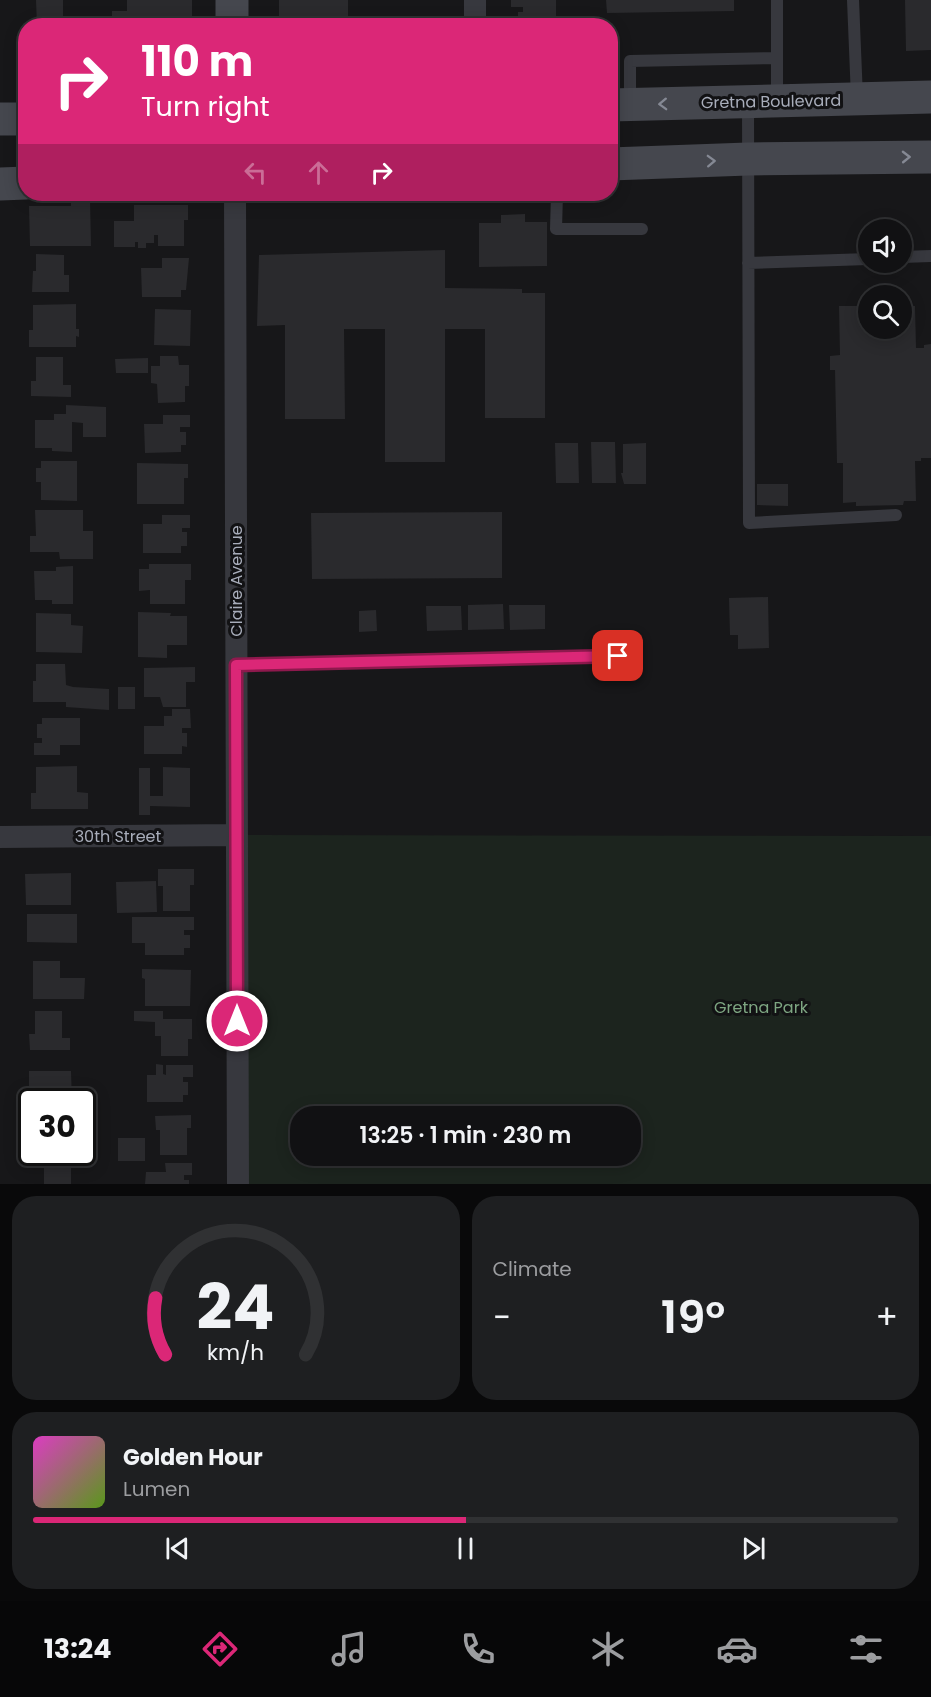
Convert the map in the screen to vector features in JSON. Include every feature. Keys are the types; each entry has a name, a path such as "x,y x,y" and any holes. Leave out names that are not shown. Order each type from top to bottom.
{"street":[{"path":"232,0 232,18"},
{"path":"475,0 475,18"},
{"name":"Gretna Boulevard","path":"620,105 931,97"},
{"path":"0,119 18,119"},
{"path":"618,164 748,159 931,157"},
{"path":"0,184 18,183"},
{"name":"Claire Avenue","path":"235,201 238,1184"},
{"name":"30th Street","path":"0,837 237,835"}],"lane":[{"path":"777,0 777,58 748,159 749,523 896,515"},
{"path":"853,0 857,99"},
{"path":"620,105 630,62 777,58"},
{"path":"556,201 556,229 642,229"},
{"path":"912,257 931,256"},
{"path":"748,263 858,259"},
{"path":"236,665 618,656"}],"green space":[{"name":"Gretna Park","path":"237,835 931,836 931,1184 239,1184"}],"building":[{"path":"36,0 63,0 63,18 37,18"},
{"path":"127,0 192,0 192,18 112,18 112,11 127,11"},
{"path":"279,0 348,0 348,18 279,18"},
{"path":"511,0 556,0 556,18 518,18 518,12 523,12 523,7 511,7"},
{"path":"606,0 734,0 734,11 607,13"},
{"path":"905,0 931,0 931,50 906,51"},
{"path":"71,201 90,201 91,246 30,246 29,206 71,206"},
{"path":"134,205 188,205 188,220 184,220 184,246 158,246 158,235 154,235 154,243 146,243 146,248 138,248 138,242 135,242 135,247 114,247 114,221 134,221"},
{"path":"525,214 525,222 547,222 547,266 479,267 479,223 501,223 501,215"},
{"path":"445,250 445,288 522,289 522,293 545,293 545,418 485,418 485,329 445,329 445,462 385,462 385,329 344,329 345,419 285,419 285,325 257,326 259,255"},
{"path":"36,254 64,255 64,275 69,275 69,292 32,292"},
{"path":"162,258 189,258 186,290 181,290 181,297 142,297 141,268 162,268"},
{"path":"76,304 76,329 79,329 79,337 76,336 76,347 29,347 29,330 33,330 33,305"},
{"path":"839,306 858,306 858,339 912,339 912,306 915,306 916,348 924,348 924,345 931,344 931,458 921,458 921,461 915,461 916,501 904,501 903,505 856,506 856,502 843,503 843,463 837,463 835,370 830,370 830,356 840,355"},
{"path":"155,309 191,310 190,346 154,345"},
{"path":"160,356 178,356 179,365 189,365 189,386 185,386 185,402 158,403 157,384 151,383 151,366 160,366"},
{"path":"36,357 63,357 63,385 71,385 71,397 31,396 31,381 36,381"},
{"path":"148,358 148,373 116,373 115,359"},
{"path":"66,405 106,407 106,437 83,437 83,423 72,422 72,452 52,451 52,448 35,448 35,420 54,420 54,414 66,414"},
{"path":"163,415 190,415 190,427 180,427 180,432 186,432 186,445 181,445 181,452 145,453 144,424 163,424"},
{"path":"591,442 615,442 616,483 592,483"},
{"path":"555,443 578,443 579,483 556,483"},
{"path":"646,443 646,484 624,484 621,473 623,473 623,444"},
{"path":"41,461 77,461 77,501 41,500 41,482 36,482 36,468 41,468"},
{"path":"137,463 188,464 188,478 184,478 184,504 137,504"},
{"path":"757,484 788,484 788,506 757,505"},
{"path":"35,510 83,510 83,531 93,531 93,559 60,559 59,552 30,552 30,536 36,536"},
{"path":"502,512 502,578 312,579 311,513"},
{"path":"162,515 190,515 190,528 182,528 182,532 187,532 187,546 181,546 181,553 143,553 143,524 162,524"},
{"path":"149,564 191,564 191,580 185,580 185,604 150,604 150,590 139,591 139,569 149,569"},
{"path":"73,566 73,604 52,604 52,600 35,600 34,571 56,571 56,567"},
{"path":"768,597 769,648 738,649 738,635 730,635 729,598"},
{"path":"503,604 504,629 468,630 468,605"},
{"path":"509,605 545,605 545,629 510,630"},
{"path":"426,606 461,606 462,630 427,631"},
{"path":"376,610 377,631 359,632 359,611"},
{"path":"138,612 187,616 187,645 167,645 167,658 138,657"},
{"path":"36,613 71,614 71,625 83,626 82,653 36,652"},
{"path":"36,664 65,664 66,685 109,689 109,710 66,707 66,702 33,702"},
{"path":"195,667 195,682 186,682 186,707 163,707 160,697 144,697 144,668"},
{"path":"118,687 135,687 135,709 118,709"},
{"path":"172,709 190,709 191,728 182,728 182,733 187,733 187,747 182,746 182,754 144,754 144,726 164,726 164,716 172,716"},
{"path":"42,718 80,718 80,745 60,745 60,755 34,755 34,743 42,743 42,738 37,738 37,724 42,724"},
{"path":"77,766 77,792 88,793 88,809 31,809 31,793 36,793 36,767"},
{"path":"163,767 190,768 190,807 150,806 150,815 139,815 139,768 150,768 150,796 163,796"},
{"path":"158,869 194,869 194,885 190,885 190,911 163,911 163,886 158,886"},
{"path":"71,873 71,905 26,905 25,874"},
{"path":"156,881 157,912 117,913 116,882"},
{"path":"27,914 77,914 77,943 27,942"},
{"path":"132,917 194,917 194,930 184,930 184,935 190,935 190,948 184,948 184,955 145,955 145,943 132,943"},
{"path":"33,961 60,961 60,978 85,978 84,999 33,999"},
{"path":"142,969 191,970 190,1006 145,1006 145,979 142,978"},
{"path":"35,1011 62,1011 62,1038 70,1038 70,1050 30,1050 29,1034 35,1034"},
{"path":"134,1011 163,1011 163,1019 192,1019 192,1039 188,1039 188,1056 161,1056 161,1036 155,1036 155,1022 134,1021"},
{"path":"156,1064 163,1065 163,1074 166,1075 166,1065 193,1065 193,1077 183,1077 183,1082 188,1082 188,1095 183,1095 183,1102 147,1102 147,1075 156,1075"},
{"path":"29,1071 71,1071 72,1088 29,1088"},
{"path":"191,1115 191,1128 187,1128 187,1155 160,1155 160,1130 156,1130 155,1116"},
{"path":"118,1138 145,1138 145,1161 118,1161"},
{"path":"165,1163 192,1163 192,1175 184,1175 184,1180 189,1180 189,1184 145,1184 146,1172 166,1172"},
{"path":"44,1166 71,1166 71,1184 44,1184"}],"route":[{"path":"237,1021 236,665 618,656"}]}
